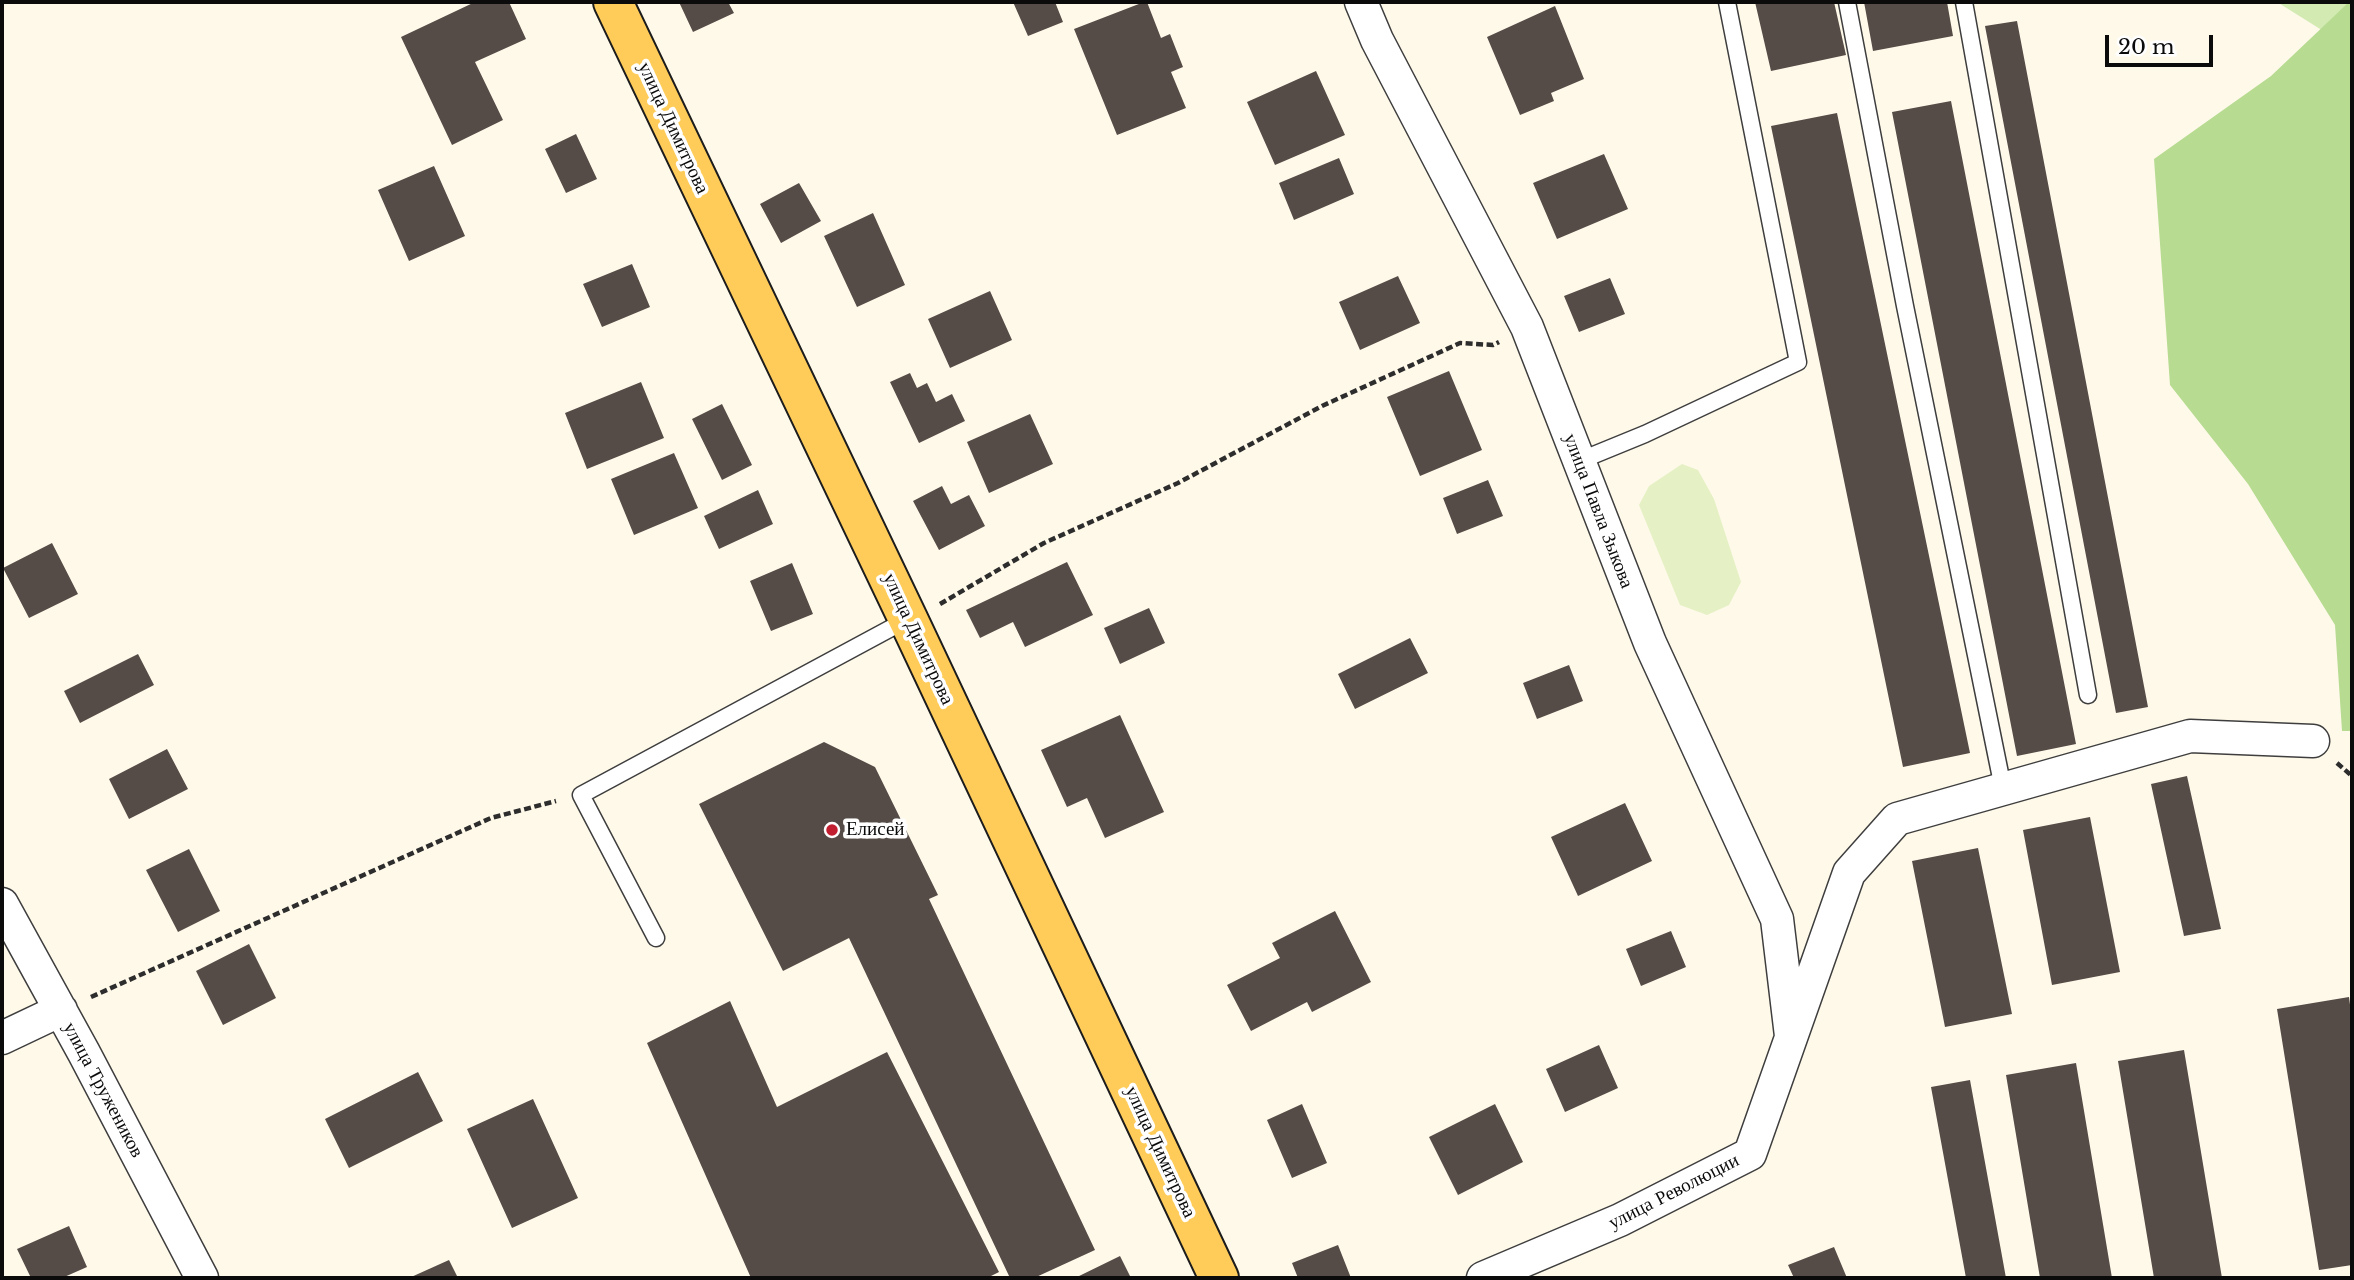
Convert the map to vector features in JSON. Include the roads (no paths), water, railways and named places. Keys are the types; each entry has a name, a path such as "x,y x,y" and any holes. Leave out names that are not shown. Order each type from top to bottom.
{"main road":[{"name":"улица Димитрова","path":"613,2 919,614 1219,1278"}],"street":[{"name":"улица Павла Зыкова","path":"1361,2 1377,40 1527,327 1650,643 1777,919 1791,1036"},
{"name":"улица Революции","path":"1483,1278 1620,1220 1750,1154 1849,873 1897,819 2190,736 2313,741"},
{"name":"улица Тружеников","path":"2,904 202,1278"},
{"path":"2,1038 61,1010"}],"lane":[{"path":"1579,461 1645,434 1798,362 1727,2"},
{"path":"1847,2 1905,306 2003,788"},
{"path":"1964,2 2088,695"},
{"path":"656,938 581,795 919,614"}],"place":[{"name":"Елисей","path":"832,830"}]}
